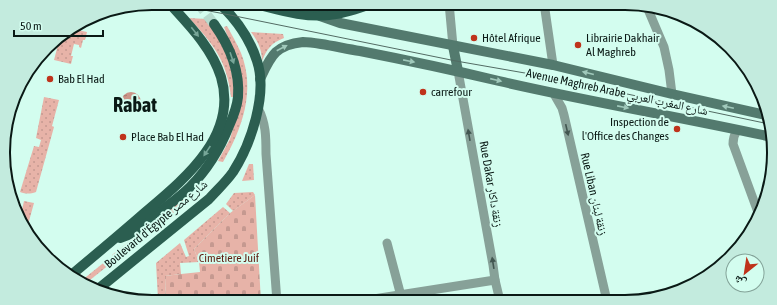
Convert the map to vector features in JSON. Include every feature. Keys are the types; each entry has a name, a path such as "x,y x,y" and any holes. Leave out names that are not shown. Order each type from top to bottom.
{"main road":[{"name":"Boulevard d'Égypte شارع مصر","path":"75,272 179,184 205,155 216,134 223,112 224,100 221,77 217,66 197,35 175,10"},
{"name":"Boulevard d'Égypte شارع مصر","path":"102,285 200,207 225,182 239,162 253,131 258,108 260,79 258,62 238,23 226,10"},
{"path":"283,10 320,16 352,10"},
{"name":"Avenue Maghreb Arabe شارع المغرب العربي","path":"320,16 340,23 553,65 761,114"},
{"path":"116,238 124,237 135,232 189,188 211,162 227,133 238,98 237,76 232,57 214,24"},
{"name":"Avenue Maghreb Arabe شارع المغرب العربي","path":"260,79 268,63 276,52 289,45 304,42 340,47 430,65 554,94 766,136"},
{"path":"453,46 458,71"}],"street":[{"path":"450,10 453,46"},
{"path":"545,10 553,65"},
{"path":"649,12 664,47 672,94"},
{"name":"Rue Dakar زنقة داكار","path":"458,71 499,295"},
{"name":"Rue Liban زنقة لبنان","path":"554,94 564,115 606,295"},
{"path":"258,108 264,120 266,133 266,154 277,295"},
{"path":"737,130 734,134 733,144 756,207"},
{"path":"387,243 401,295"},
{"path":"407,295 495,280"}],"green space":[{"path":"189,18 206,19 217,37 227,56 230,66 233,97 231,97 226,73 218,53"},
{"path":"227,26 241,53 247,81 247,95 241,123 223,162 218,161 230,139 236,118 229,40 224,27"},
{"path":"79,30 87,32 81,48 79,45 74,44 71,64 54,60 58,46 66,39"},
{"path":"251,32 283,34 284,38 270,47 262,61 259,46"},
{"path":"44,97 59,100 52,126 54,127 36,192 24,193 20,192 34,146 39,147 41,140 36,138"},
{"path":"249,164 253,164 254,180 242,181"},
{"path":"253,192 255,195 233,211 226,204 234,193"},
{"path":"190,193 193,197 115,259 112,255"},
{"name":"Cimetiere Juif","path":"255,195 261,295 166,295 165,276 200,272 199,262 194,249 230,213"},
{"path":"24,201 34,203 28,222 25,216 22,210"},
{"path":"223,207 230,213 194,249 199,262 180,263 181,274 165,276 166,295 158,295 156,263 180,243 186,257 189,256 184,240"},
{"path":"107,260 110,264 90,280 85,278"}],"water":[{"path":"131,92 138,95 141,102 138,109 131,112 124,109 121,102 124,95"}],"tunnel":[{"path":"203,10 214,24"}],"tram line":[{"path":"204,10 456,61 542,76 764,123"}],"place":[{"name":"Hôtel Afrique","path":"474,38"},
{"name":"Librairie Dakhair Al Maghreb","path":"578,45"},
{"name":"Bab El Had","path":"50,79"},
{"name":"carrefour","path":"423,92"},
{"name":"Inspection de l'Office des Changes","path":"677,129"},
{"name":"Place Bab El Had","path":"123,137"}],"district":[{"name":"Rabat","path":"135,104"}]}
